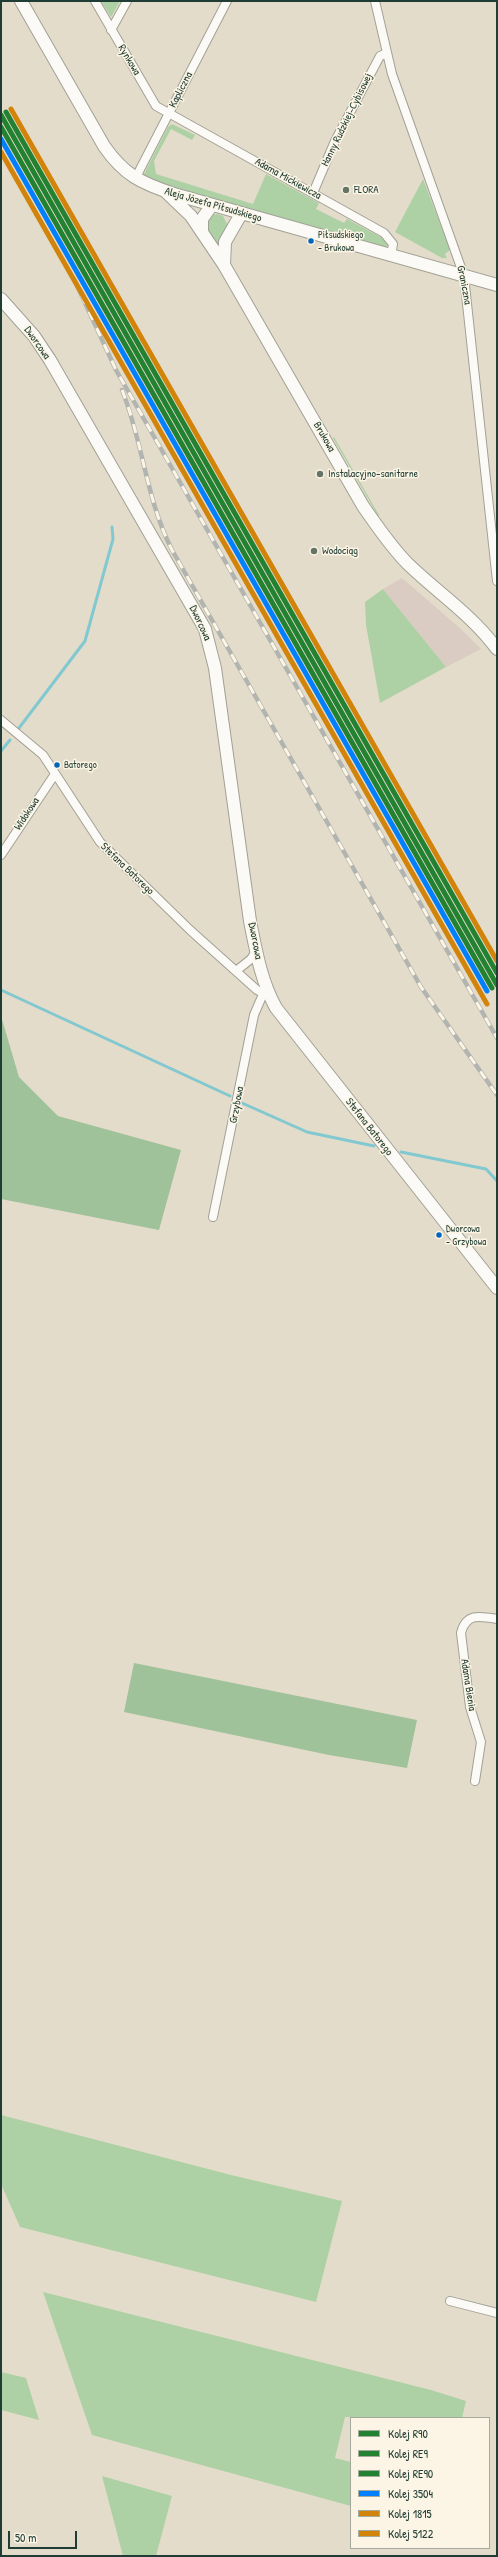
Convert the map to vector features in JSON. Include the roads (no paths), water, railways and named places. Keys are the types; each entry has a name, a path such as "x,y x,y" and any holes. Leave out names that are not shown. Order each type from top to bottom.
{"street":[{"name":"Aleja Józefa Piłsudskiego","path":"21,1 104,146 116,163 135,179 165,191 241,214 497,285"},
{"name":"Rynkowa","path":"95,1 156,106 169,114"},
{"path":"111,30 127,1"},
{"name":"Kapliczna","path":"135,179 227,1"},
{"name":"Graniczna","path":"375,1 392,74 464,276 497,581"},
{"name":"Hanny Rudzkiej-Cybisowej","path":"313,192 344,121 380,56 387,53"},
{"name":"Adama Mickiewicza","path":"169,114 313,192 384,233 393,244 391,256"},
{"name":"Brukowa","path":"165,191 191,216 224,265 381,532 408,563 464,612 496,645"},
{"path":"202,231 202,219 212,205"},
{"path":"224,265 225,242 241,214"},
{"name":"Dworcowa","path":"1,299 34,336 50,360 205,629 214,668 256,950 266,995"},
{"name":"Stefana Batorego","path":"1,720 43,755 100,842 190,930 236,971 266,995 497,1288"},
{"name":"Widokowa","path":"1,855 55,774"},
{"path":"236,971 251,959 256,950"},
{"name":"Grzybowa","path":"214,1217 254,1015 266,995"},
{"name":"Adama Bienia","path":"476,1781 481,1742 470,1707 462,1633 463,1626 470,1618 477,1616 497,1619"},
{"path":"450,2301 497,2313"}],"waterway":[{"path":"19,728 85,641 113,539 112,527"},
{"path":"1,751 10,740"},
{"path":"1,990 230,1096"},
{"path":"242,1103 307,1132 374,1146"},
{"path":"401,1152 486,1169 497,1181"}],"railway":[{"path":"74,279 116,370 497,1038"},
{"path":"122,390 135,430 156,511 172,550 421,987 497,1095"}],"rail line":[{"name":"1815","path":"11,109 497,961"},
{"name":"RE90","path":"6,112 497,973"},
{"name":"R90","path":"1,115 497,985"},
{"name":"RE9","path":"1,127 492,988"},
{"name":"3504","path":"1,139 487,991"},
{"name":"5122","path":"1,152 487,1004"}],"place":[{"name":"FLORA","path":"346,190"},
{"name":"Piłsudskiego - Brukowa","path":"311,241"},
{"name":"Instalacyjno-sanitarne","path":"320,474"},
{"name":"Wodociąg","path":"314,551"},
{"name":"Batorego","path":"57,765"},
{"name":"Dworcowa - Grzybowa","path":"439,1235"}]}
